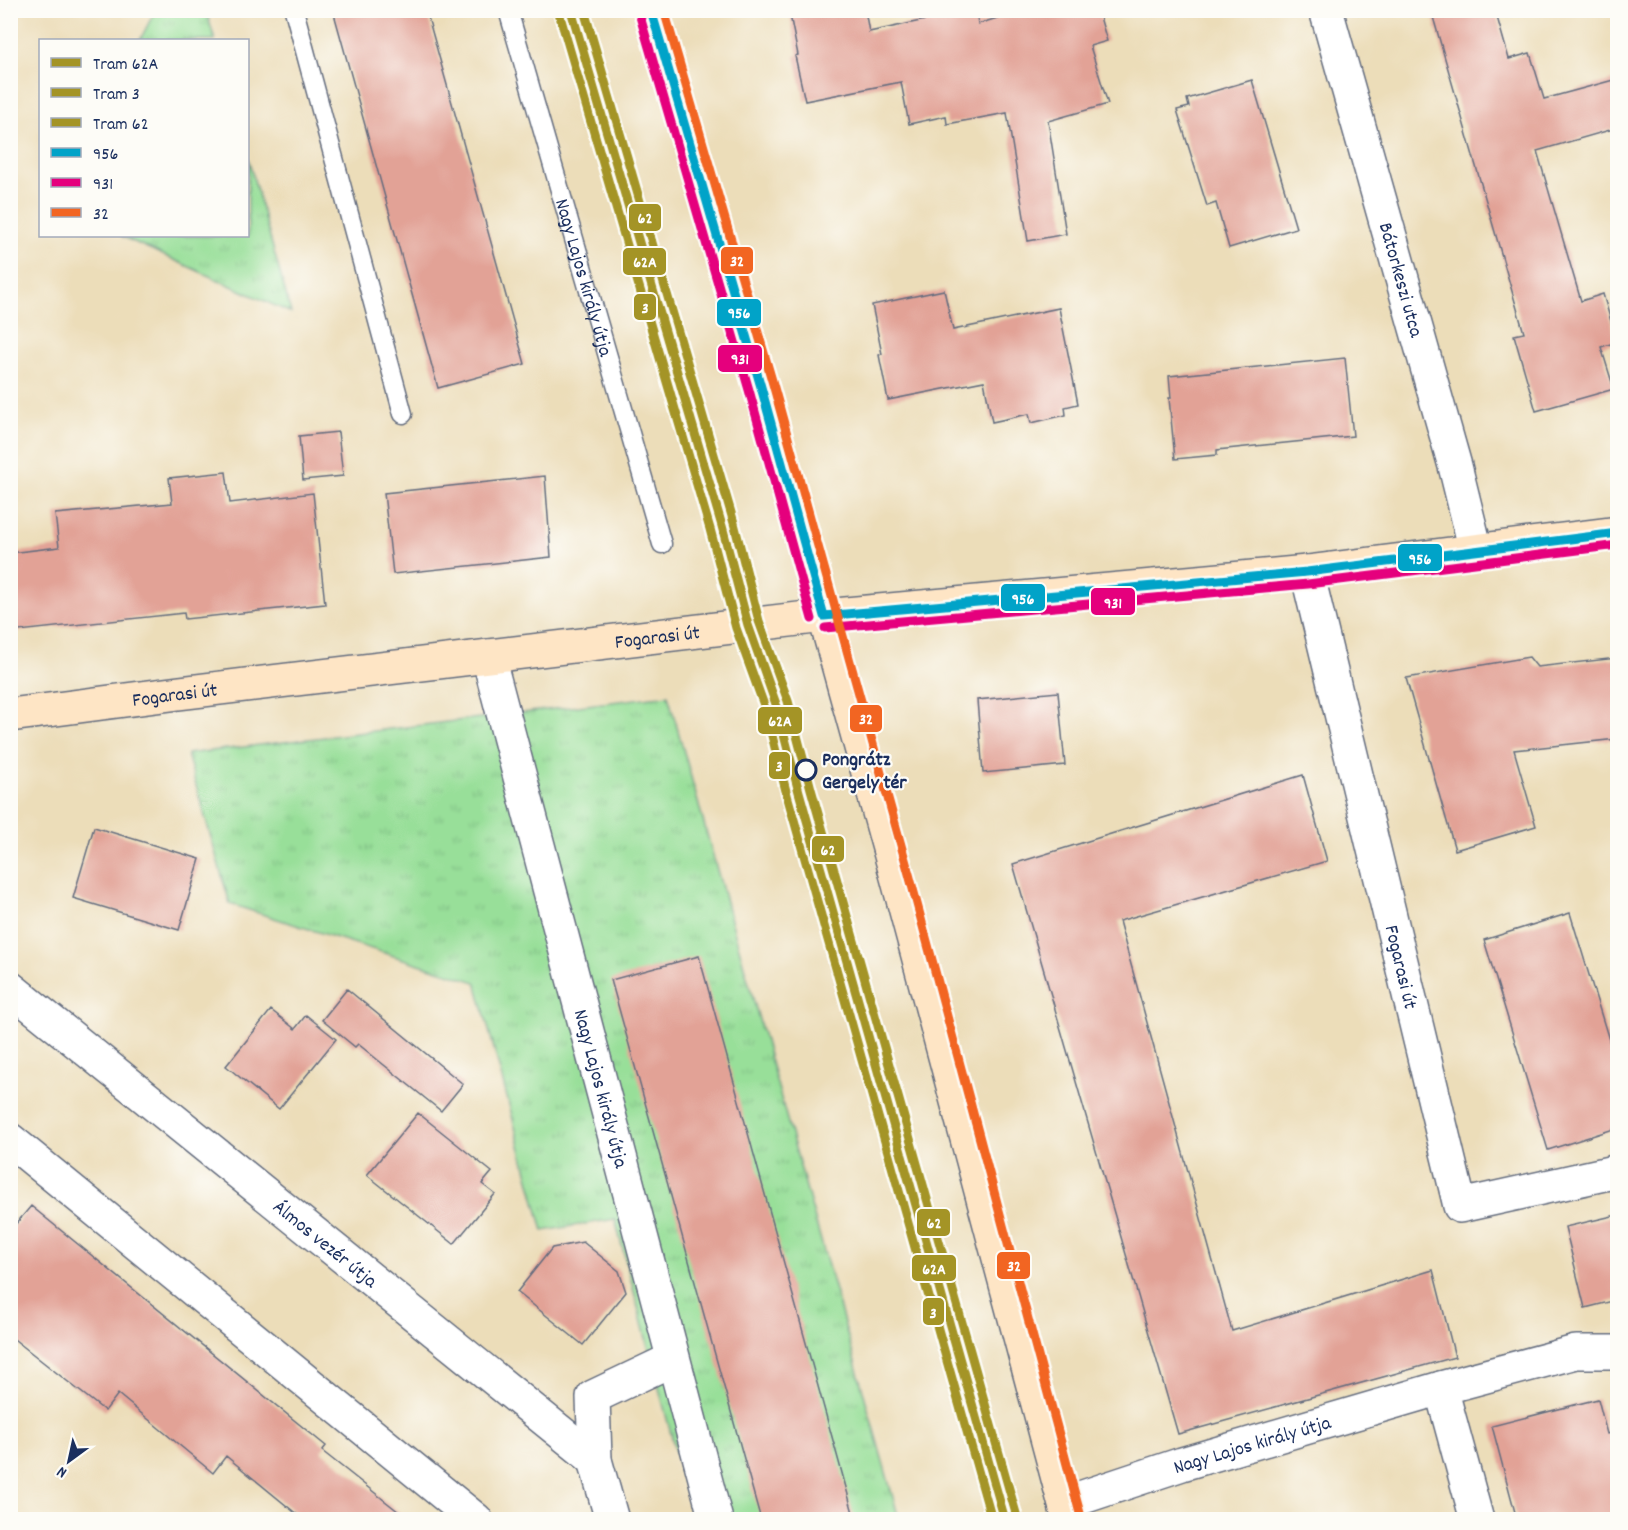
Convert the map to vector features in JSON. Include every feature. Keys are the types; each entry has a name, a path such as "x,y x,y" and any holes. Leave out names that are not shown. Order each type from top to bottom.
{"main road":[{"name":"Nagy Lajos király útja","path":"651,10 758,375 900,889 1067,1511"},
{"name":"Fogarasi út","path":"10,715 824,616 1307,572 1617,533"}],"street":[{"name":"Bátorkeszi utca","path":"1326,10 1455,466 1476,551"},
{"name":"Fogarasi út","path":"1307,572 1460,1206 1617,1171"},
{"name":"Nagy Lajos király útja","path":"488,656 716,1520"},
{"name":"Álmos vezér útja","path":"10,988 595,1460"},
{"path":"10,1140 476,1520"},
{"name":"Nagy Lajos király útja","path":"1067,1511 1182,1464 1441,1388 1576,1352 1617,1352"},
{"path":"612,1520 595,1460 593,1397 673,1359"},
{"path":"1441,1388 1477,1520"}],"lane":[{"path":"294,10 404,414"},
{"name":"Nagy Lajos király útja","path":"507,10 662,544"}],"green space":[{"path":"155,11 206,11 215,39 141,39"},
{"path":"249,162 291,313 123,237 249,237"},
{"path":"668,695 899,1519 693,1519 615,1219 543,1231 476,982 230,904 187,754"}],"building":[{"path":"333,10 426,10 525,364 438,388"},
{"path":"789,10 865,10 869,32 972,10 976,10 978,24 1023,10 1098,10 1107,41 1090,46 1108,104 1048,121 1066,234 1028,241 1007,113 947,124 946,116 909,124 901,82 805,101 795,56 798,55"},
{"path":"1431,10 1495,10 1509,59 1530,53 1544,99 1617,79 1617,128 1537,151 1581,301 1603,294 1617,342 1601,347 1614,389 1536,411 1514,335 1524,333"},
{"path":"1252,80 1296,228 1229,248 1216,203 1207,206 1177,110 1189,107 1187,99"},
{"path":"944,290 953,330 1059,308 1078,404 1065,407 1066,415 1031,423 1029,414 992,422 984,381 888,400 872,305"},
{"path":"1345,358 1353,436 1217,450 1217,455 1175,459 1169,376"},
{"path":"338,432 343,476 303,480 299,436"},
{"path":"226,472 230,503 313,493 325,604 185,619 184,613 10,632 10,553 59,547 55,514 172,503 169,478"},
{"path":"545,476 551,557 393,574 384,493"},
{"path":"1529,657 1537,667 1617,658 1617,739 1514,750 1536,826 1455,850 1406,678"},
{"path":"1058,692 1065,765 983,773 977,700"},
{"path":"1303,775 1327,861 1119,921 1232,1331 1433,1270 1455,1357 1178,1434 1013,864"},
{"path":"94,827 200,859 179,930 73,898"},
{"path":"1570,913 1617,1066 1617,1128 1548,1150 1484,940"},
{"path":"699,956 855,1520 761,1520 611,980"},
{"path":"347,989 463,1084 441,1111 358,1044 355,1047 322,1020"},
{"path":"271,1010 295,1029 306,1015 336,1039 279,1109 226,1066"},
{"path":"418,1113 492,1172 482,1184 495,1194 454,1244 367,1175"},
{"path":"31,1206 326,1446 322,1451 409,1520 304,1520 226,1456 213,1473 118,1394 105,1411 10,1336 10,1231"},
{"path":"1617,1215 1617,1300 1585,1308 1565,1227"},
{"path":"583,1242 619,1271 626,1292 583,1345 517,1292 552,1248"},
{"path":"1598,1399 1607,1434 1617,1432 1617,1520 1517,1520 1492,1426"}],"tram line":[{"name":"62A","path":"571,10 722,526 748,625 776,704 1005,1520"},
{"name":"62","path":"584,10 734,523 759,621 788,701 1017,1517"},
{"name":"3","path":"559,13 710,529 736,628 765,708 787,795 992,1520"}],"transit line":[{"name":"956","path":"651,10 761,387 824,616"},
{"name":"32","path":"664,10 773,384 909,874 1081,1517"},
{"name":"931","path":"639,13 749,390 812,619"},
{"name":"956","path":"824,616 1307,572 1618,533"},
{"name":"931","path":"825,628 1308,584 1618,545"}],"place":[{"name":"Pongrátz Gergely tér","path":"806,770"}]}
